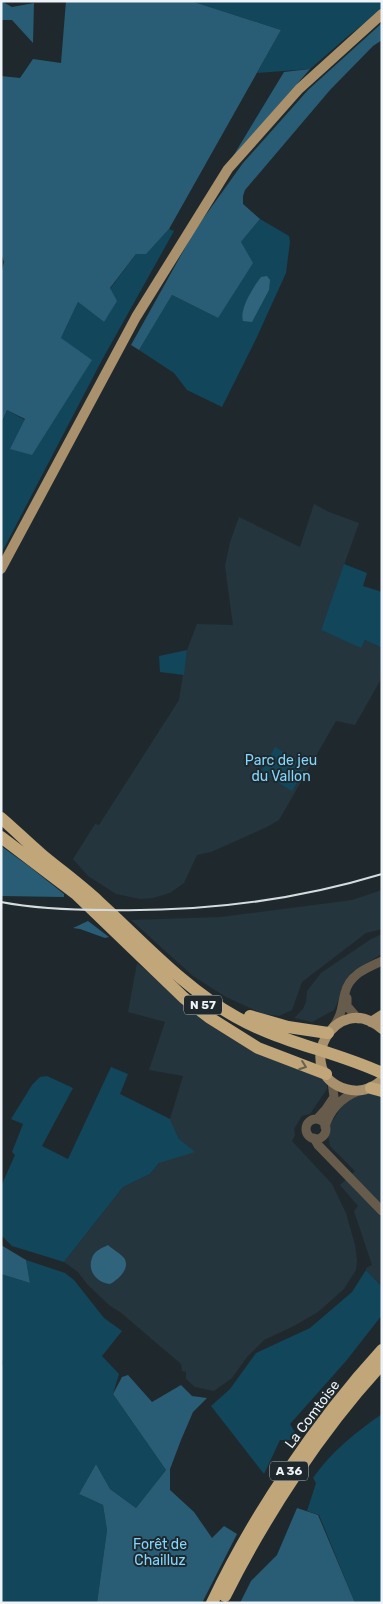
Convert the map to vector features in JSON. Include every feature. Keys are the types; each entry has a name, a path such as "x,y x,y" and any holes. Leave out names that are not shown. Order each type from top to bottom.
{"highway":[{"path":"1,818 41,854"},
{"name":"N 57","path":"1,827 41,854 108,917 208,1000 246,1022 275,1035 345,1058 379,1083"},
{"name":"N 57","path":"1,837 93,903"},
{"name":"N 57","path":"108,917 134,948 184,998 220,1025 269,1052 327,1073"},
{"name":"N 57","path":"134,948 186,994 233,1024 273,1042 342,1065 379,1083"},
{"name":"N 57","path":"172,970 220,1000 256,1018 292,1028 328,1034"},
{"name":"La Comtoise","path":"212,1603 239,1551 282,1480 314,1434 382,1350"},
{"name":"La Comtoise","path":"221,1603 246,1556 289,1487 321,1440 382,1364"}],"main road":[{"path":"1,569 136,317 228,169 299,89 382,14"},
{"path":"371,1022 382,1016"},
{"name":"N 57","path":"328,1034 344,1021 358,1019 371,1022 382,1029"},
{"path":"327,1073 320,1052 328,1034"},
{"name":"N 57","path":"327,1073 343,1088 358,1090 379,1083"}],"street":[{"path":"328,1034 342,1011 344,994 351,979 358,973 382,961"},
{"path":"358,1019 347,1006 347,996 351,985 360,977 382,966"},
{"path":"317,1119 334,1097 327,1073"},
{"name":"N 57","path":"324,1130 328,1118 338,1103 358,1090"},
{"path":"324,1130 320,1138 314,1138 308,1135 306,1128 310,1120 317,1119 323,1122 327,1153"},
{"path":"314,1138 318,1145 382,1211"}],"shaded area":[{"path":"267,276 270,280 269,290 252,322 243,321 243,310 248,298 261,277"},
{"path":"314,504 329,512 359,523 321,630 361,647 365,640 382,648 380,681 355,725 336,721 279,820 211,852 197,855 184,883 170,893 153,898 140,899 116,894 88,876 73,859 95,824 99,825 179,700 187,650 197,624 233,625 225,566 230,542 239,517 300,547"},
{"path":"382,890 382,929 366,933 302,982 292,1010 279,1016 263,1014 226,997 193,976 131,920 221,917 352,900"},
{"path":"382,934 382,954 351,973 334,1010 312,1022 294,1018 303,1009 307,991 321,973 371,939"},
{"path":"137,963 201,1015 324,1080 327,1085 327,1089 310,1114 302,1116 294,1129 295,1135 292,1141 332,1184 346,1213 355,1245 356,1270 344,1289 318,1312 264,1340 247,1357 232,1378 214,1391 195,1387 186,1379 186,1372 182,1371 181,1364 120,1312 110,1306 87,1284 78,1272 64,1262 123,1187 150,1174 179,1139 170,1119 183,1076 149,1070 165,1022 128,1012"},
{"path":"373,1091 382,1093 382,1287 366,1270 366,1268 372,1265 354,1211 358,1206 340,1185 355,1171 330,1146 328,1136 331,1123 344,1103 359,1094"},
{"path":"108,1245 122,1256 126,1262 123,1273 110,1284 97,1279 91,1267 94,1253"}],"green space":[{"path":"1,1 12,7 34,3 33,43 12,20 1,20"},
{"path":"66,1 191,1 281,30 169,229 146,254 136,254 110,288 117,301 104,322 78,302 61,338 92,360 32,455 10,449 25,419 7,410 1,424 1,274 4,262 1,253 1,76 20,78 33,59 61,63"},
{"path":"191,1 382,1 382,10 310,69 257,73 281,30"},
{"path":"382,23 382,40 373,46 330,90 245,190 243,204 260,219 241,242 253,263 218,318 172,295 139,350 131,345 195,230 243,163 308,90"},
{"path":"310,69 232,158 284,72"},
{"path":"260,219 289,236 286,273 222,407 187,390 174,373 139,350 172,295 218,318 241,242"},
{"path":"169,229 174,231 102,360 1,554 1,425 7,410 25,420 32,454 61,338 78,302 104,322 110,289 136,254 146,253"},
{"path":"344,564 367,573 363,586 382,592 382,648 365,640 361,648 321,630"},
{"path":"187,650 184,675 160,672 159,656"},
{"name":"Parc de jeu du Vallon","path":"275,747 298,761 295,766 304,771 292,791 261,772"},
{"path":"1,846 64,894 64,897 1,896"},
{"path":"88,921 109,937 105,938 73,928"},
{"path":"111,1067 128,1074 120,1094 170,1119 179,1139 195,1152 159,1163 150,1174 123,1187 64,1262 12,1246 1,1235 2,1184 15,1155 12,1152 23,1124 11,1119 32,1085 40,1077 47,1076 73,1088 42,1146 68,1159"},
{"path":"1,1245 26,1260 30,1283 1,1274"},
{"path":"26,1260 65,1273 74,1280 104,1318 122,1331 102,1356 119,1374 113,1394 166,1470 136,1508 110,1489 96,1464 79,1494 103,1505 107,1530 97,1603 1,1603 1,1371 3,1362 1,1358 1,1274 30,1283"},
{"path":"366,1270 382,1287 382,1315 346,1361 290,1424 296,1434 293,1440 280,1440 264,1474 211,1406 230,1389 256,1353 310,1328 352,1292"},
{"name":"Forêt de Chailluz","path":"128,1375 152,1402 181,1385 192,1396 207,1398 193,1412 170,1469 170,1490 194,1512 212,1538 224,1526 237,1534 202,1603 97,1603 107,1530 103,1505 79,1494 96,1464 110,1489 136,1508 166,1470 113,1394 122,1377"},
{"path":"382,1414 382,1603 355,1603 319,1515 307,1511 316,1483 313,1478 344,1443"},
{"path":"297,1508 318,1515 355,1603 240,1603 251,1581 277,1555"}],"railway":[{"path":"1,902 41,908 81,910 211,907 280,898 382,874"}]}
